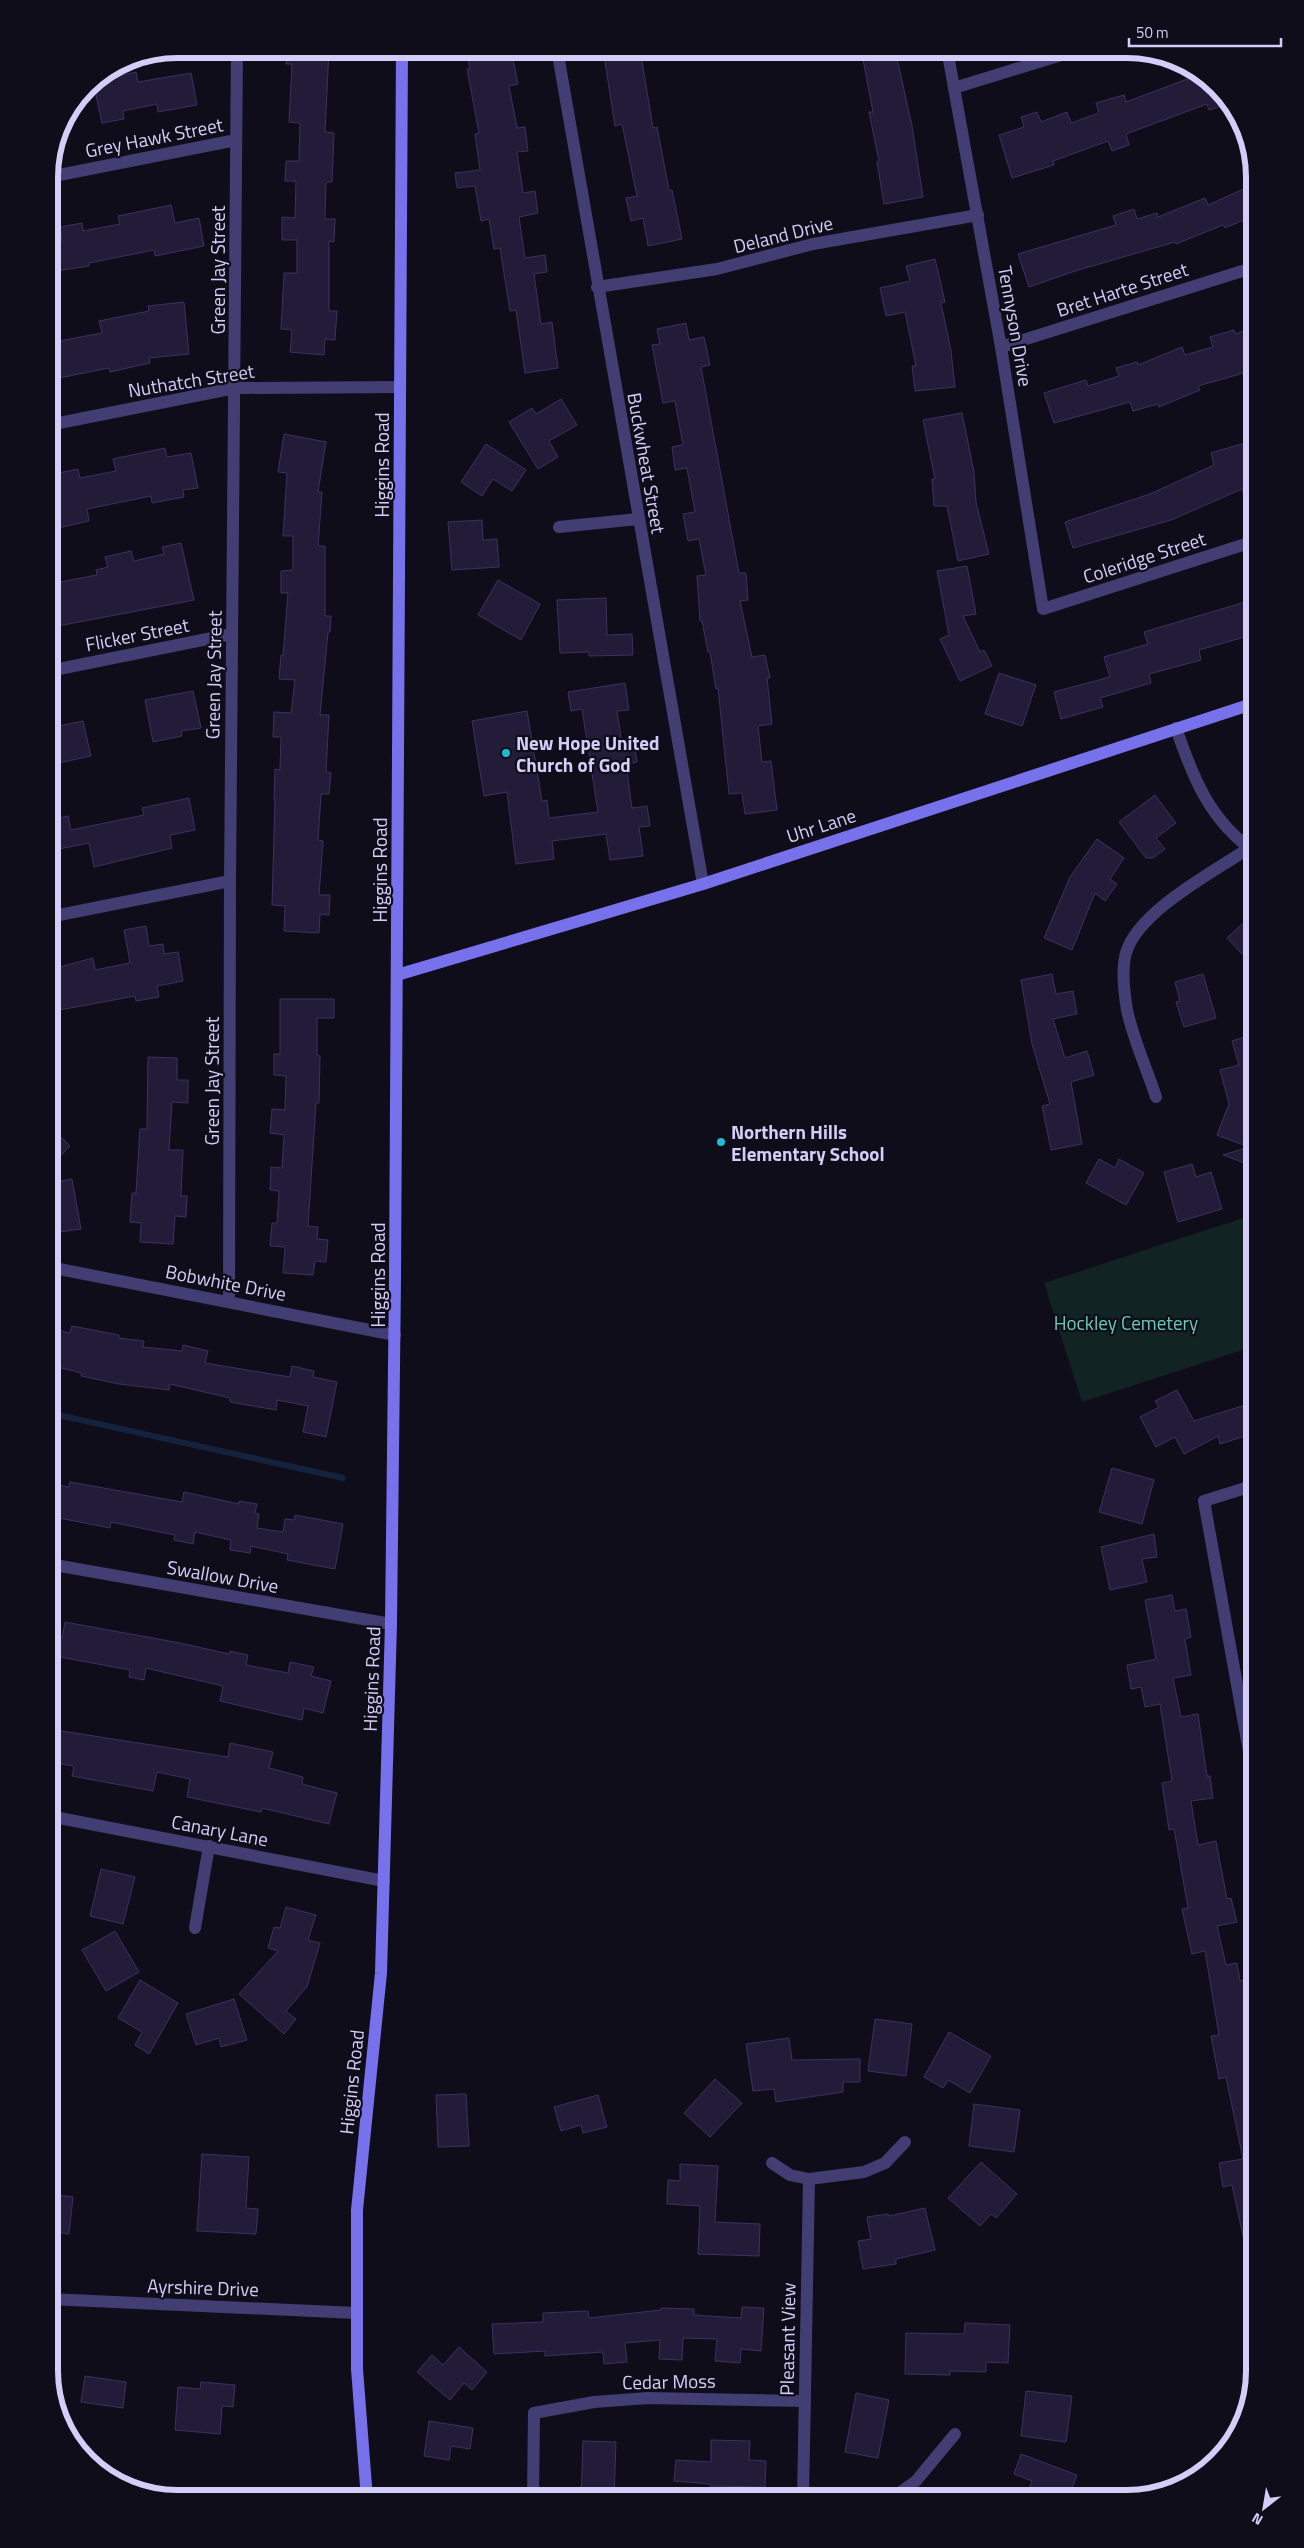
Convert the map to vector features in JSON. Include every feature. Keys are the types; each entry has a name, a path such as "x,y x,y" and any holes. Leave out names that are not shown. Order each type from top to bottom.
{"street":[{"name":"Green Jay Street","path":"229,1302 230,881 237,58"},
{"name":"Higgins Road","path":"366,2490 356,2312 357,2210 381,1973 391,1624 395,1335 402,58"},
{"name":"Buckwheat Street","path":"558,58 703,884"},
{"name":"Tennyson Drive","path":"949,58 1001,348 1043,609"},
{"path":"954,88 1052,58"},
{"name":"Grey Hawk Street","path":"58,175 236,140"},
{"name":"Deland Drive","path":"597,287 717,269 813,244 978,215"},
{"name":"Bret Harte Street","path":"1001,348 1246,270"},
{"name":"Nuthatch Street","path":"58,422 235,388 400,387"},
{"path":"559,527 638,519"},
{"name":"Coleridge Street","path":"1043,609 1246,545"},
{"name":"Flicker Street","path":"58,669 232,634"},
{"name":"Uhr Lane","path":"397,975 703,884 1176,728 1246,707"},
{"path":"1176,728 1204,798 1229,830 1246,845"},
{"path":"1156,1098 1127,1011 1123,972 1126,952 1135,936 1153,913 1246,854"},
{"path":"58,915 230,881"},
{"name":"Bobwhite Drive","path":"58,1268 395,1335"},
{"path":"1246,1488 1204,1501 1246,1720"},
{"name":"Swallow Drive","path":"57,1565 391,1624"},
{"name":"Canary Lane","path":"57,1818 384,1881"},
{"path":"195,1928 209,1846"},
{"path":"772,2163 790,2175 809,2179 864,2172 884,2163 905,2142"},
{"name":"Pleasant View","path":"803,2490 809,2179"},
{"name":"Ayrshire Drive","path":"57,2300 356,2312"},
{"name":"Cedar Moss","path":"533,2490 534,2413 594,2402 648,2398 805,2401"},
{"path":"904,2490 916,2481 955,2434"}],"green space":[{"name":"Hockley Cemetery","path":"1246,1217 1246,1349 1082,1402 1044,1283"}],"building":[{"path":"287,58 329,58 325,132 334,133 332,182 326,182 325,219 335,219 334,242 329,241 329,311 337,311 335,340 325,339 324,355 290,352 292,330 281,329 284,273 297,273 297,240 282,240 282,217 295,218 296,181 285,181 286,161 299,161 300,123 289,122 292,64 286,64"},
{"path":"468,58 513,58 518,84 509,86 517,128 525,127 528,151 517,152 523,193 535,191 538,213 519,217 525,258 545,255 547,272 534,274 541,324 552,322 558,368 525,373 516,310 510,311 500,248 494,249 489,219 481,221 475,186 457,188 455,173 480,170 475,134 479,133 467,69 470,69"},
{"path":"604,58 641,58 653,128 657,127 669,190 672,190 682,239 648,246 643,218 631,221 626,198 637,196 622,124 615,126"},
{"path":"863,58 897,58 912,126 923,197 884,204 877,162 879,161 869,112 873,112"},
{"path":"136,72 138,82 191,73 197,105 158,112 157,104 123,111 124,119 102,123 95,90 110,78"},
{"path":"1192,77 1206,87 1223,106 1209,110 1207,104 1126,134 1129,145 1112,151 1108,141 1053,161 1054,165 1012,178 999,135 1024,127 1021,117 1037,112 1041,122 1067,112 1071,123 1099,113 1096,103 1124,95 1126,102"},
{"path":"1246,188 1246,219 1225,228 1223,225 1176,244 1175,242 1075,271 1029,287 1018,254 1116,225 1113,216 1134,209 1137,219 1157,213 1158,217 1205,198 1208,205"},
{"path":"171,205 175,223 199,218 204,246 155,256 154,250 89,263 89,266 58,271 58,242 62,241 60,227 82,223 83,231 120,224 118,216"},
{"path":"935,259 945,302 941,303 951,351 955,387 915,391 912,366 916,366 905,312 886,316 880,288 910,281 906,266"},
{"path":"184,302 189,354 149,358 150,363 110,372 109,368 58,378 58,341 102,333 99,321 149,311 148,306"},
{"path":"686,323 689,340 704,337 710,365 701,367 739,573 746,573 748,600 740,601 752,657 765,655 770,678 767,678 772,724 758,726 762,762 771,761 777,810 745,814 742,793 729,794 718,688 716,689 710,652 708,652 702,621 700,621 697,576 706,575 699,539 688,541 683,514 695,512 687,468 675,470 672,447 683,445 675,401 663,403 652,345 660,344 657,329"},
{"path":"1234,330 1235,334 1246,330 1246,372 1198,386 1200,390 1159,407 1158,404 1133,411 1130,402 1054,423 1044,393 1086,380 1088,386 1119,376 1116,368 1137,362 1138,365 1182,347 1185,355 1213,347 1210,337"},
{"path":"561,399 577,425 549,441 558,457 538,469 509,422 532,408 536,414"},
{"path":"962,413 974,472 976,502 989,554 958,561 947,506 934,506 932,479 935,479 923,420"},
{"path":"284,434 326,442 318,492 322,492 318,546 325,546 325,616 331,616 320,715 329,715 326,772 331,773 329,794 321,794 318,840 323,841 319,895 330,895 329,915 320,914 319,933 284,931 285,906 272,905 275,769 280,770 281,737 273,737 274,712 291,713 295,680 279,679 281,655 283,656 288,593 281,593 281,571 293,570 293,536 283,536 287,473 278,472"},
{"path":"1246,443 1246,502 1242,489 1171,520 1073,548 1065,522 1150,494 1214,465 1211,453"},
{"path":"486,444 526,470 512,491 493,479 482,496 461,482"},
{"path":"165,448 167,457 191,453 198,488 183,490 184,497 152,503 151,496 87,509 89,521 58,528 58,473 78,469 80,478 116,471 113,459"},
{"path":"482,520 483,540 497,539 499,567 452,570 448,522"},
{"path":"181,543 194,600 58,626 58,582 97,575 96,570 108,567 105,557 131,551 134,561 164,554 162,547"},
{"path":"967,566 976,614 963,616 980,652 984,650 992,666 960,681 940,639 949,635 937,571"},
{"path":"498,580 540,604 521,640 478,615"},
{"path":"606,598 607,635 632,634 633,655 589,656 589,652 560,653 557,600"},
{"path":"1246,602 1246,637 1199,650 1201,660 1149,674 1151,683 1100,698 1103,707 1061,719 1054,692 1110,677 1104,657 1148,644 1144,632"},
{"path":"999,673 1036,685 1022,726 985,714"},
{"path":"625,683 629,710 617,711 622,744 634,742 637,762 626,764 632,808 647,806 650,826 639,827 643,856 610,860 606,834 552,841 554,859 516,864 507,792 484,796 472,721 527,711 542,801 547,800 549,818 598,812 582,709 571,711 568,692"},
{"path":"193,691 201,728 181,731 182,736 153,742 145,700"},
{"path":"83,721 91,756 58,763 58,726"},
{"path":"1155,795 1176,823 1156,838 1165,849 1153,858 1146,858 1119,822"},
{"path":"189,798 195,830 170,835 172,848 94,867 89,843 58,849 58,818 68,816 71,830 144,815 142,808"},
{"path":"1097,839 1124,858 1110,879 1117,884 1105,901 1095,893 1072,950 1044,938 1070,877"},
{"path":"1246,920 1246,958 1227,938"},
{"path":"146,926 149,946 163,944 164,954 178,952 183,981 157,986 159,997 136,1001 135,996 58,1010 58,968 93,958 95,970 130,963 124,930"},
{"path":"1052,974 1056,994 1073,991 1077,1014 1053,1019 1065,1058 1087,1051 1094,1075 1071,1082 1082,1144 1051,1150 1042,1106 1050,1104 1032,1044 1021,980"},
{"path":"1203,974 1216,1018 1184,1027 1176,1002 1180,1001 1175,982"},
{"path":"280,999 334,999 334,1018 317,1018 317,1055 320,1056 319,1103 316,1103 308,1226 318,1227 317,1239 328,1240 326,1262 315,1261 313,1275 283,1273 285,1247 270,1246 272,1223 277,1223 279,1191 270,1190 271,1167 282,1168 284,1135 270,1133 272,1109 285,1110 286,1076 274,1075 274,1054 280,1054"},
{"path":"1246,1037 1246,1146 1217,1135 1229,1104 1220,1070 1239,1065 1232,1041"},
{"path":"148,1057 177,1058 177,1080 188,1080 188,1103 172,1102 169,1150 183,1150 181,1196 187,1196 186,1217 175,1216 173,1244 140,1242 141,1223 130,1222 132,1193 136,1193 140,1129 147,1129"},
{"path":"58,1134 70,1146 58,1159"},
{"path":"1246,1148 1246,1164 1223,1155"},
{"path":"1099,1159 1115,1168 1119,1159 1144,1173 1126,1205 1086,1183"},
{"path":"1192,1164 1196,1177 1211,1172 1222,1209 1178,1222 1164,1172"},
{"path":"72,1179 81,1229 58,1232 58,1182"},
{"path":"72,1326 119,1335 119,1338 144,1341 143,1347 182,1351 183,1345 208,1351 205,1363 290,1377 292,1366 314,1371 313,1377 337,1382 326,1437 303,1432 308,1406 277,1400 276,1410 230,1402 230,1398 170,1384 169,1390 119,1384 81,1376 82,1373 57,1367 57,1330 70,1333"},
{"path":"1177,1390 1194,1421 1246,1405 1246,1436 1220,1444 1218,1436 1184,1454 1175,1437 1156,1447 1140,1417 1159,1407 1155,1401"},
{"path":"1112,1468 1154,1480 1142,1524 1099,1512"},
{"path":"70,1482 182,1502 184,1492 239,1504 239,1501 257,1504 255,1513 259,1514 257,1528 283,1532 285,1519 294,1520 295,1515 343,1524 335,1569 287,1560 288,1554 251,1546 250,1553 230,1550 231,1540 195,1532 193,1544 174,1540 175,1535 111,1522 110,1528 57,1518 57,1485 69,1487"},
{"path":"1154,1534 1157,1557 1142,1559 1147,1582 1110,1590 1101,1547"},
{"path":"1172,1595 1175,1611 1186,1609 1191,1637 1185,1639 1191,1675 1173,1678 1181,1717 1198,1714 1207,1776 1210,1776 1213,1798 1191,1801 1198,1845 1216,1841 1227,1899 1231,1898 1237,1922 1217,1926 1226,1965 1237,1963 1240,1981 1246,1980 1246,2250 1232,2185 1223,2187 1219,2163 1243,2159 1226,2077 1219,2079 1211,2036 1219,2035 1205,1951 1192,1954 1182,1909 1188,1908 1174,1829 1169,1830 1162,1783 1172,1781 1160,1704 1145,1707 1141,1687 1131,1689 1127,1665 1156,1659 1145,1600"},
{"path":"65,1622 229,1654 230,1651 248,1655 246,1665 288,1673 290,1662 314,1667 311,1676 331,1681 323,1713 304,1708 302,1720 220,1701 223,1686 146,1668 144,1680 129,1677 130,1670 57,1657 57,1637 62,1638"},
{"path":"57,1730 228,1757 230,1743 273,1752 269,1768 303,1777 302,1784 337,1793 329,1824 262,1808 261,1812 187,1797 190,1779 157,1772 153,1791 72,1776 74,1766 57,1763"},
{"path":"101,1869 135,1877 123,1924 90,1916"},
{"path":"286,1907 316,1915 308,1940 320,1943 307,1987 286,2011 296,2019 284,2034 239,1994 278,1951 268,1948 274,1927 280,1928"},
{"path":"115,1931 139,1972 106,1991 82,1950"},
{"path":"140,1980 178,2003 149,2054 135,2045 142,2032 118,2018"},
{"path":"234,1999 247,2040 221,2047 219,2038 196,2045 186,2014"},
{"path":"875,2019 912,2024 906,2076 868,2071"},
{"path":"949,2032 991,2056 970,2093 948,2080 943,2088 924,2077"},
{"path":"789,2038 792,2060 860,2059 860,2082 843,2082 843,2092 776,2102 774,2089 753,2091 746,2044"},
{"path":"715,2079 742,2103 710,2137 684,2113"},
{"path":"466,2094 469,2146 438,2147 436,2095"},
{"path":"598,2095 607,2127 583,2133 581,2125 561,2131 554,2107"},
{"path":"974,2104 1020,2110 1014,2152 969,2146"},
{"path":"202,2154 249,2157 246,2208 258,2209 256,2234 197,2231"},
{"path":"981,2162 1017,2194 996,2218 991,2214 980,2226 948,2198"},
{"path":"680,2164 718,2166 715,2222 760,2224 759,2256 698,2254 700,2206 667,2204 668,2180 680,2181"},
{"path":"57,2195 73,2197 69,2234 57,2232"},
{"path":"925,2208 935,2250 896,2259 896,2264 863,2269 858,2241 871,2239 867,2217 888,2214 889,2216"},
{"path":"742,2307 764,2308 761,2351 741,2349 740,2363 715,2361 717,2339 683,2338 682,2360 659,2359 660,2340 625,2343 627,2362 604,2364 603,2352 545,2356 545,2351 494,2354 492,2324 543,2322 543,2313 588,2311 589,2318 661,2310 661,2308 694,2309 694,2315 741,2318"},
{"path":"965,2323 1010,2325 1008,2363 986,2362 986,2372 950,2371 950,2375 905,2374 906,2333 964,2334"},
{"path":"459,2347 487,2372 472,2390 464,2383 450,2400 417,2372 432,2355 443,2365"},
{"path":"85,2376 126,2382 123,2408 81,2402"},
{"path":"201,2382 235,2385 233,2407 222,2406 220,2434 175,2430 178,2387 200,2389"},
{"path":"1026,2391 1072,2396 1066,2442 1021,2436"},
{"path":"856,2393 889,2400 878,2458 845,2452"},
{"path":"429,2421 473,2428 470,2449 451,2446 449,2460 424,2456"},
{"path":"711,2440 750,2441 749,2460 766,2461 765,2487 710,2486 710,2484 674,2481 676,2460 711,2462"},
{"path":"583,2441 616,2442 614,2490 581,2490"},
{"path":"1021,2454 1077,2475 1071,2490 1029,2490 1032,2481 1014,2474"}],"waterway":[{"path":"57,1415 343,1478"}],"place":[{"name":"New Hope United Church of God","path":"506,753"},
{"name":"Northern Hills Elementary School","path":"721,1142"}]}
